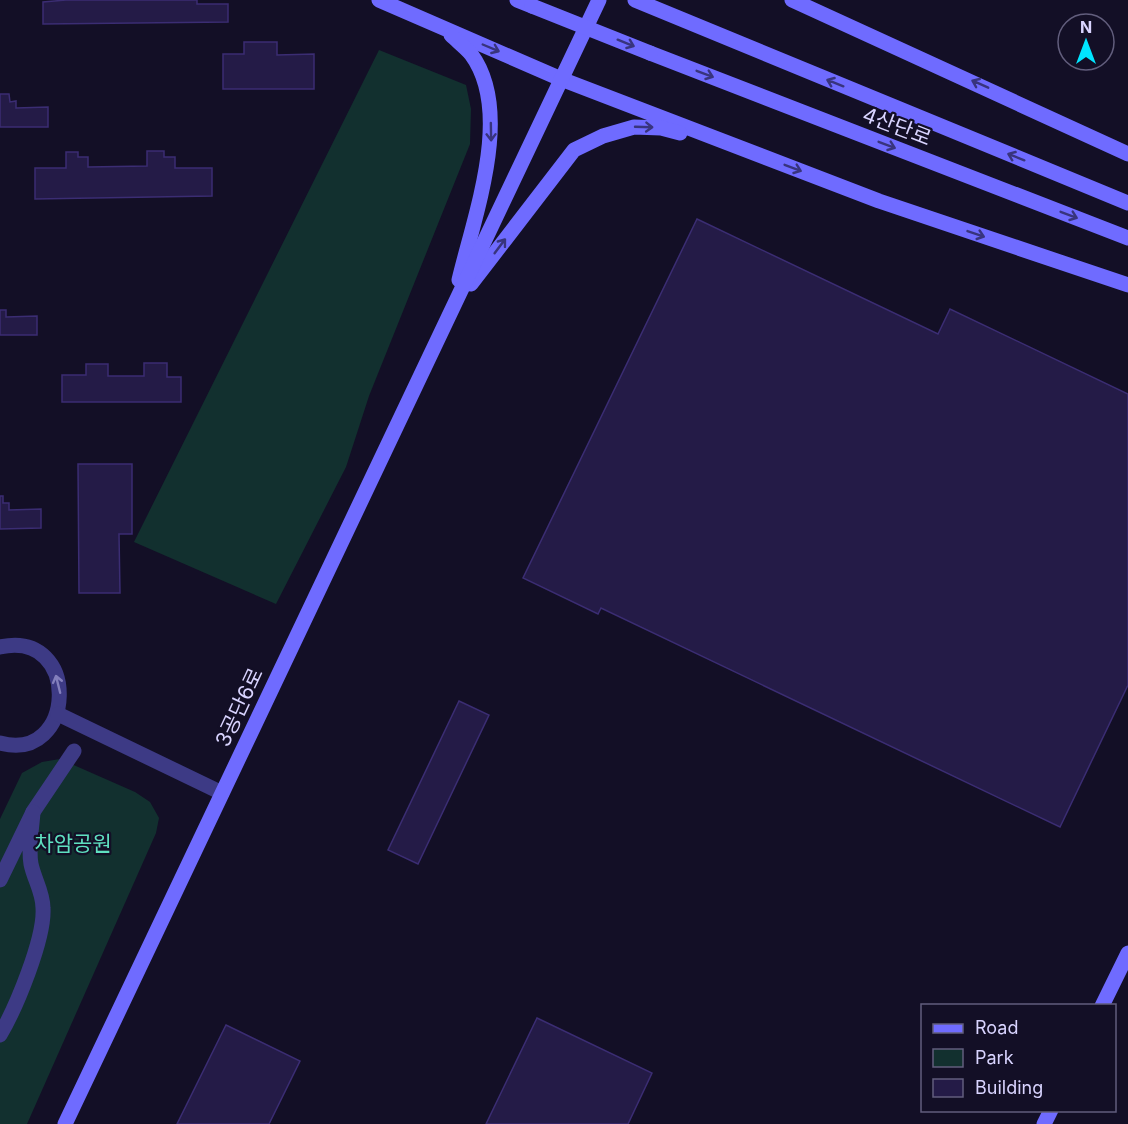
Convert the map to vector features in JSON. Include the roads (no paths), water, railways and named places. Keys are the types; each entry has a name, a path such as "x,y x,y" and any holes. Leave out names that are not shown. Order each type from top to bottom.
{"main road":[{"path":"379,0 561,79 879,201 1128,285"},
{"name":"4산단로","path":"517,0 1128,238"},
{"path":"452,309 599,0"},
{"name":"4산단로","path":"635,0 1128,203"},
{"path":"792,0 1128,154"},
{"path":"442,27 470,53 482,73 490,107 492,140 452,309"},
{"path":"452,309 574,150 603,136 634,127 661,128 738,147"},
{"name":"3공단6로","path":"65,1124 452,309"},
{"path":"1102,1004 1128,952"}],"street":[{"path":"0,647 26,647 40,655 52,666 60,689 58,714 50,727 37,738 22,744 0,743"},
{"path":"58,714 222,793"},
{"path":"0,880 33,812 74,751"},
{"path":"0,1035 14,1012 33,954 43,934 44,907 39,882 31,863 33,812"}],"park label":[{"name":"차암공원","path":"73,843"}]}
